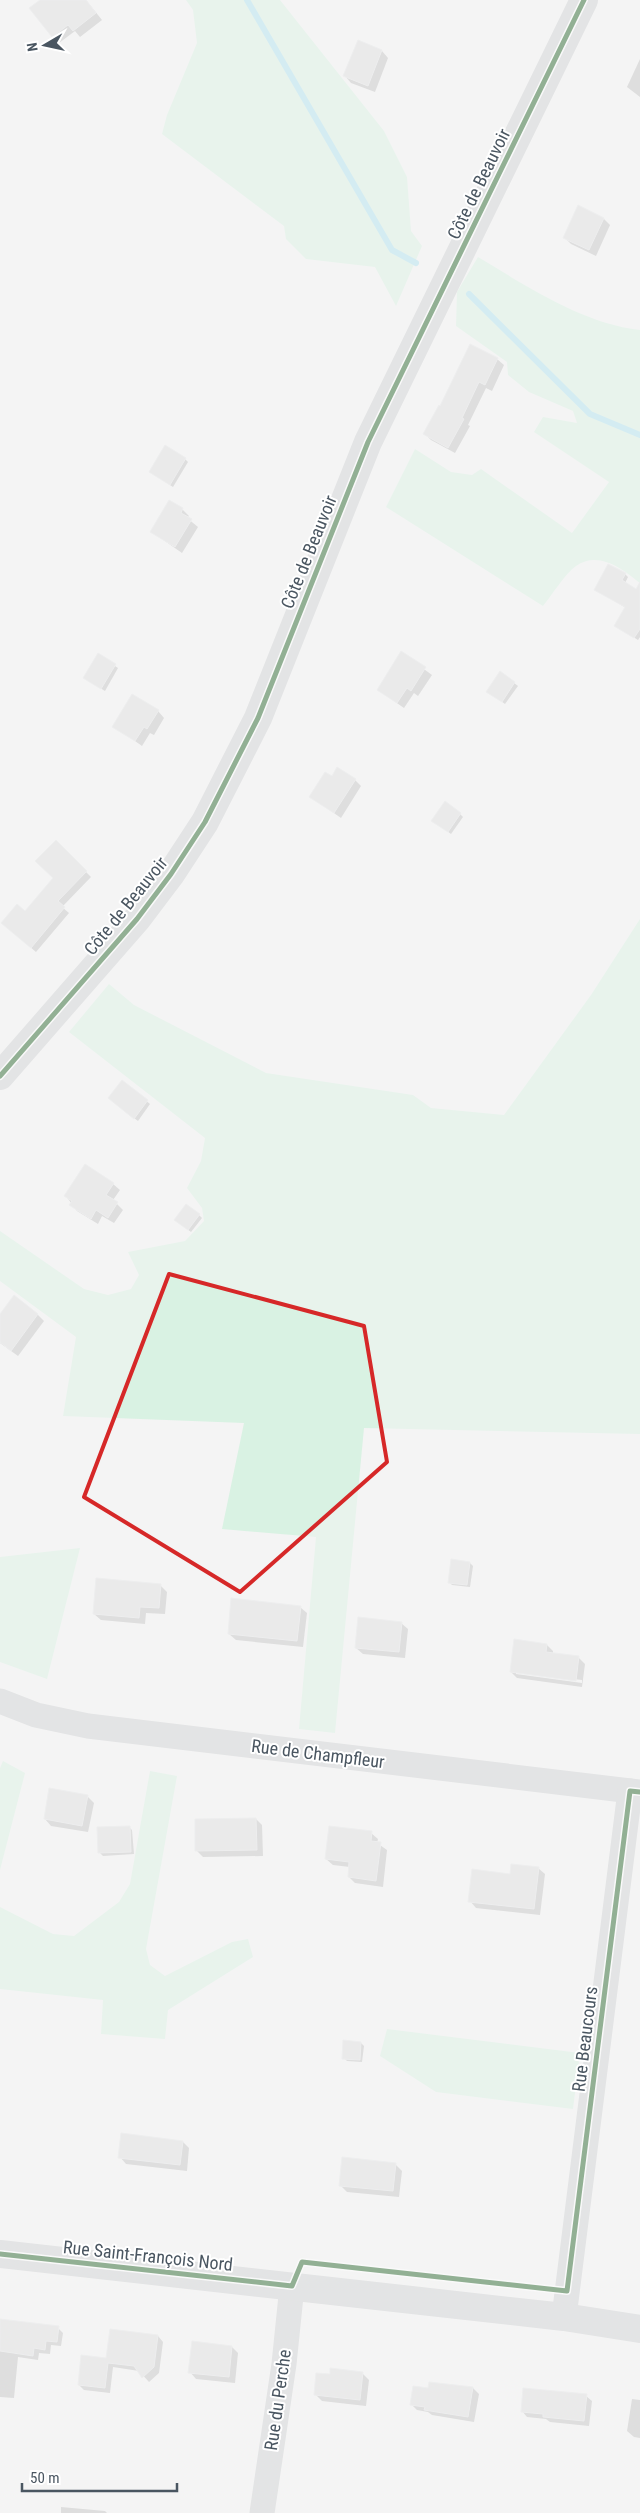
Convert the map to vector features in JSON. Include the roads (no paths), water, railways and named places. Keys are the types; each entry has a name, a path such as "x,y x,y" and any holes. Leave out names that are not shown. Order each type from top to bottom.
{"street":[{"name":"Côte de Beauvoir","path":"0,1076 137,919 171,874 214,805 258,718 368,442 584,0"},
{"name":"Rue de Champfleur","path":"0,1701 36,1715 88,1726 635,1792"},
{"name":"Rue Beaucours","path":"564,2317 635,1792"},
{"name":"Rue Saint-François Nord","path":"0,2254 564,2317 640,2329"},
{"name":"Rue du Perche","path":"262,2513 292,2286"}],"waterway":[{"path":"247,0 392,250 416,263"},
{"path":"469,294 590,414 640,435"}]}
